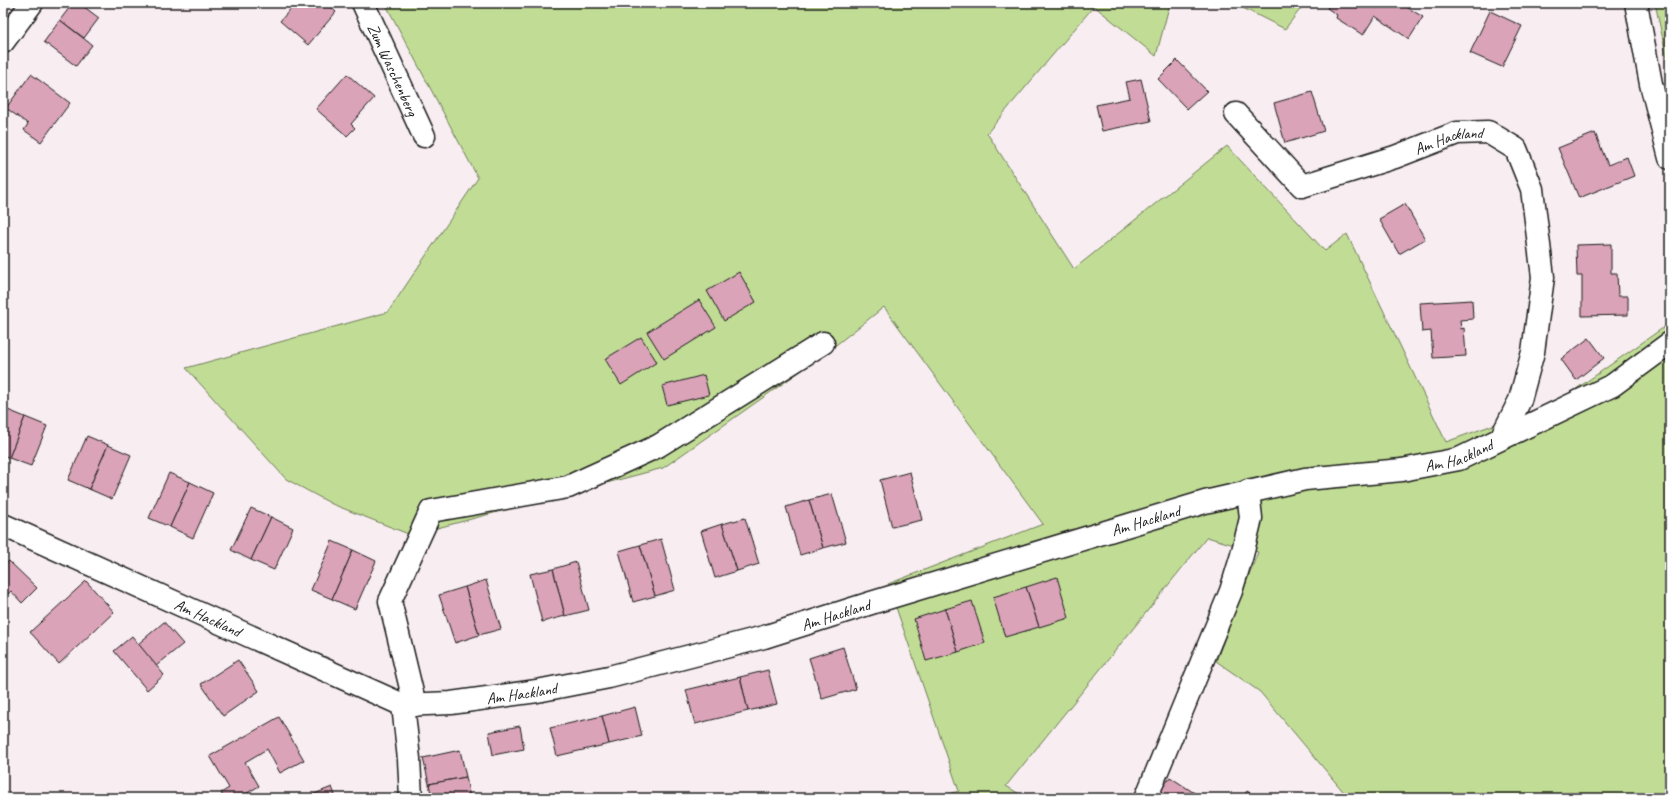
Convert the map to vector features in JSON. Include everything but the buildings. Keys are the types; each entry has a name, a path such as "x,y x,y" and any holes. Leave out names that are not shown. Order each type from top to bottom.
{"street":[{"path":"3,42 32,3"},
{"name":"Zum Waschenberg","path":"363,3 424,136"},
{"path":"1636,3 1651,84 1670,158"},
{"name":"Am Hackland","path":"1236,114 1302,186 1395,157 1457,133 1488,132 1516,149 1532,189 1543,278 1533,352 1520,400 1501,438"},
{"path":"411,798 409,705 390,601 431,511 568,487 658,446 823,343"},
{"name":"Am Hackland","path":"3,524 251,638 409,705 451,704 537,691 609,677 749,641 1204,502 1305,480 1402,470 1459,459 1613,386 1670,343"},
{"path":"1146,798 1231,591 1251,518 1248,492"}],"green space":[{"path":"385,3 1170,3 1156,56 1094,6 987,133 1074,269 1227,146 1325,251 1347,234 1446,442 1559,401 1670,323 1670,798 1346,798 1347,796 1260,692 1216,661 1258,552 1207,537 1006,786 1026,798 935,798 959,791 888,584 1043,524 884,307 822,356 663,468 411,535 332,504 286,479 186,368 388,312 478,178"},
{"path":"1233,3 1305,3 1285,29"},
{"path":"1655,3 1670,3 1670,72"}]}
